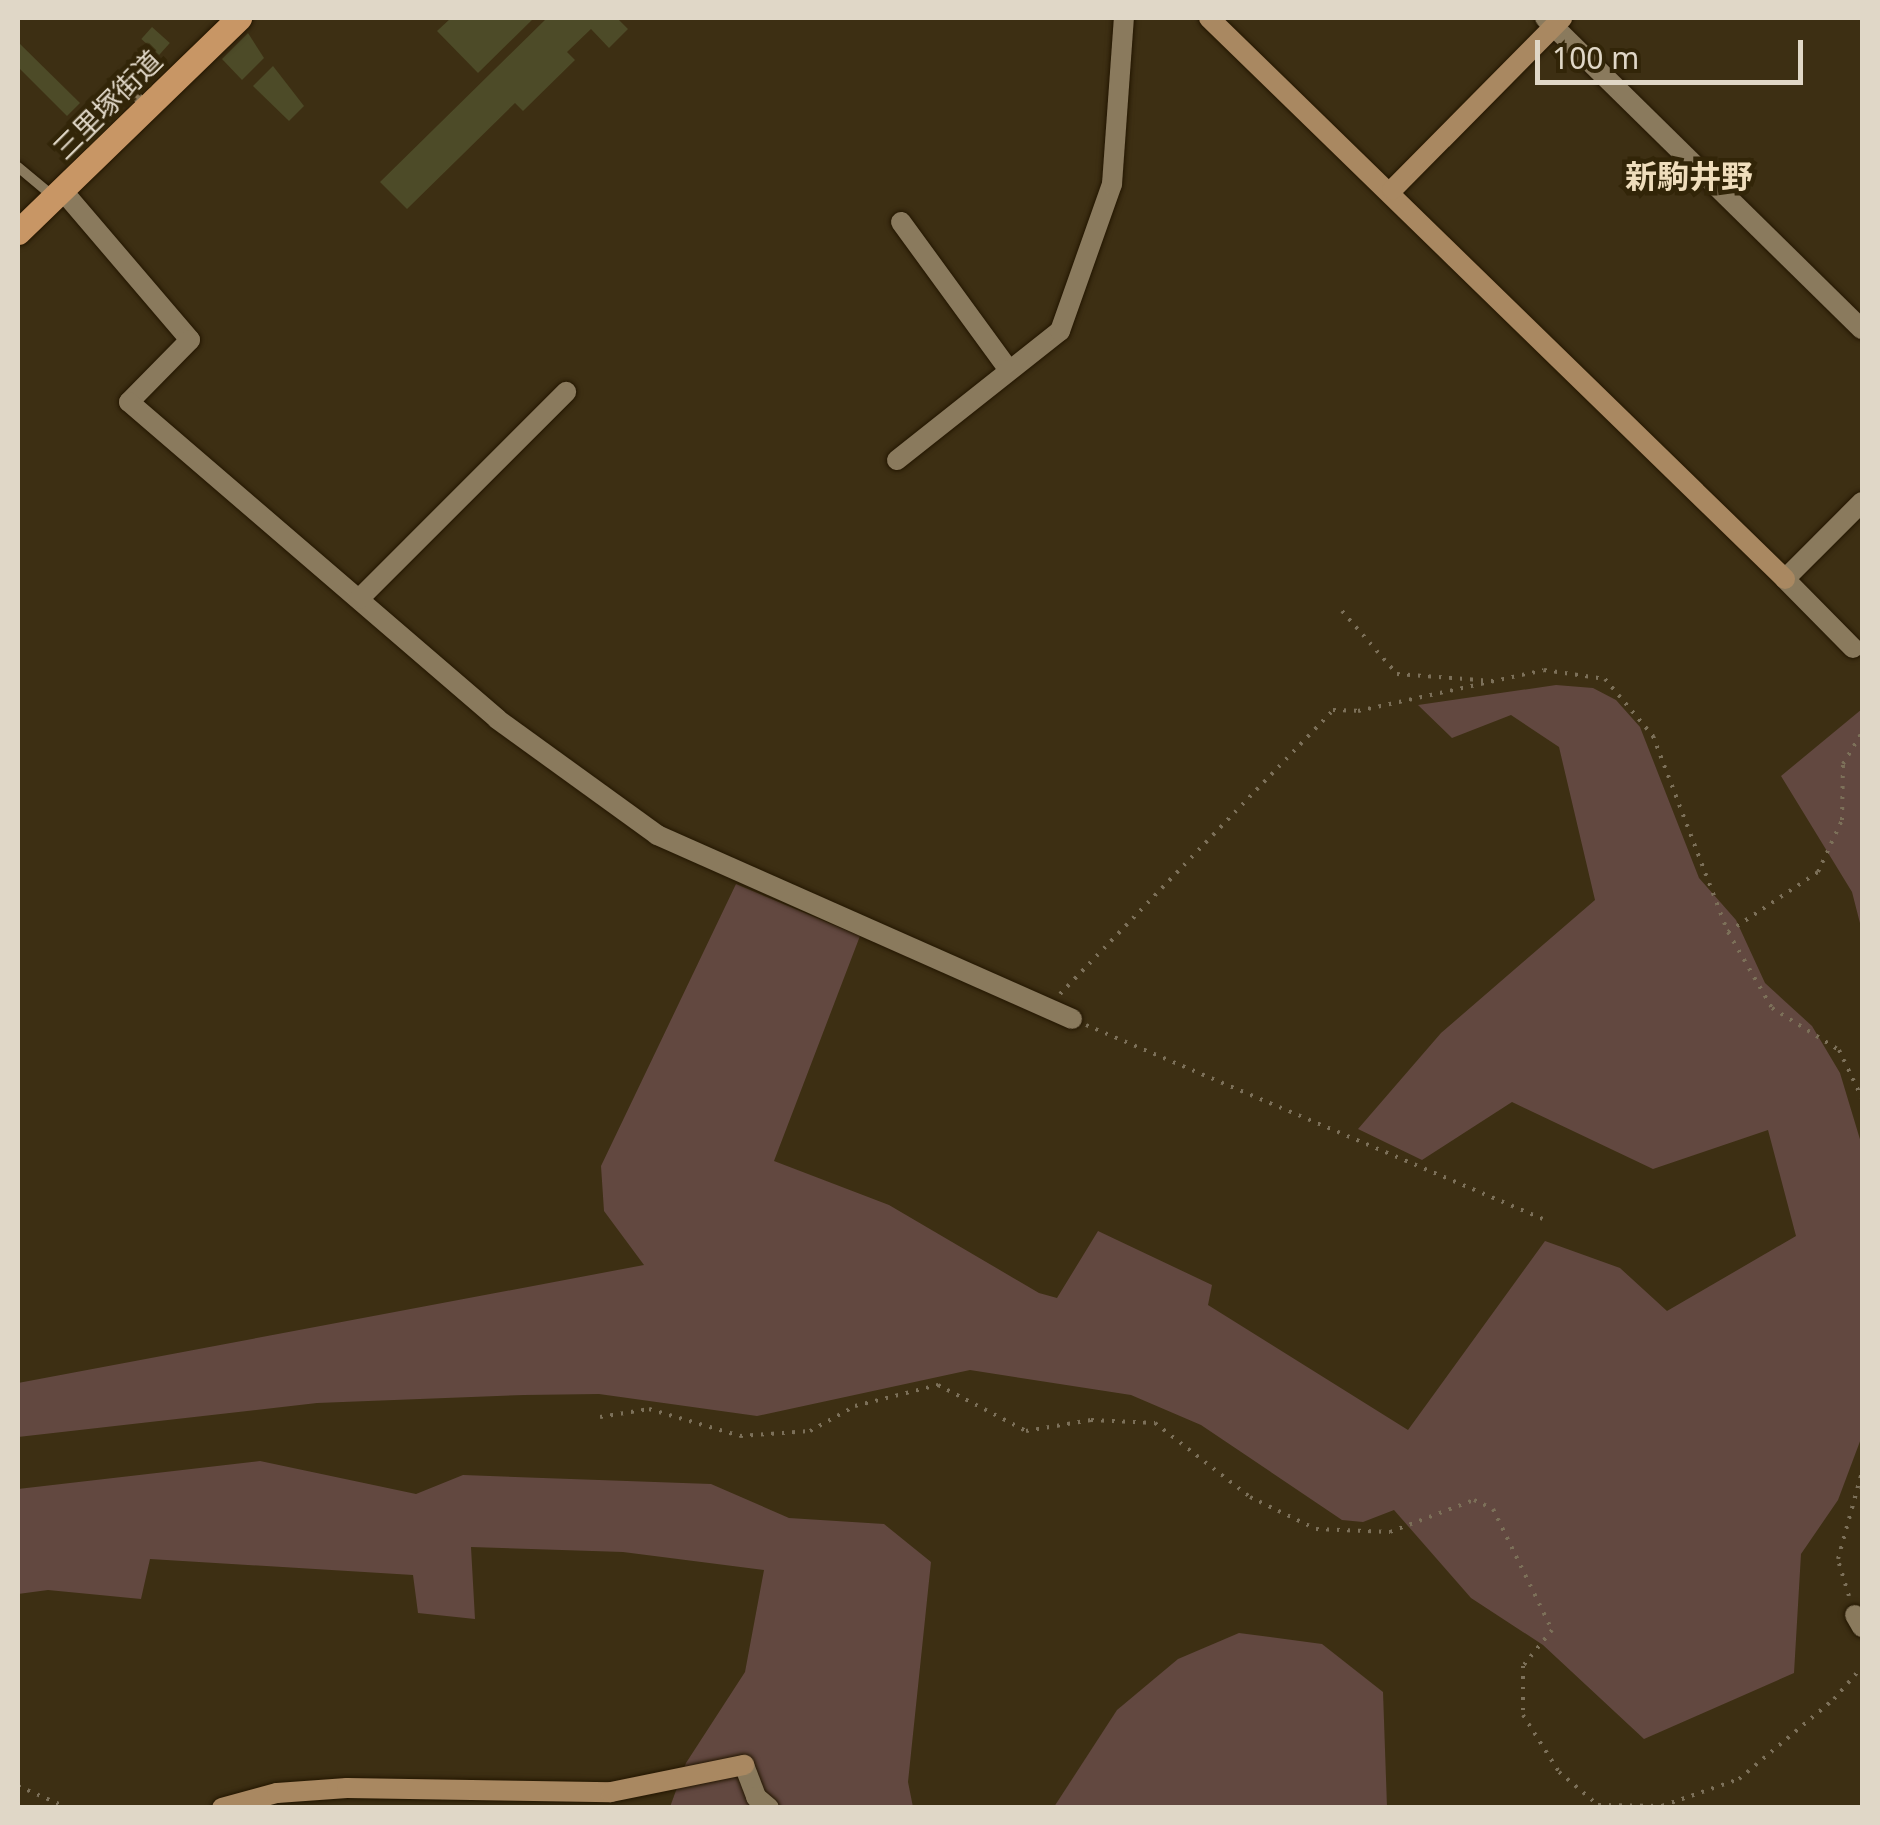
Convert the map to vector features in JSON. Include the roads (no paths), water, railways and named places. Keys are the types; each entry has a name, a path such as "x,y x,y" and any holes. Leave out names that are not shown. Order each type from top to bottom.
{"main road":[{"name":"三里塚街道","path":"18,232 239,18"}],"street":[{"path":"896,460 1060,331 1112,184 1124,18"},
{"path":"1208,18 1392,190 1853,648"},
{"path":"1392,190 1553,20 1862,328"},
{"path":"58,194 190,340 128,402 497,719 657,834 1072,1019"},
{"path":"901,222 1008,369"},
{"path":"359,599 566,392"},
{"path":"1785,578 1862,502"},
{"path":"222,1808 277,1793 346,1788 610,1792 744,1765 756,1797 768,1808"}],"lane":[{"path":"98,106 131,72"},
{"path":"122,82 147,106"},
{"path":"18,167 58,194"}],"district":[{"name":"新駒井野","path":"1689,176"}]}
